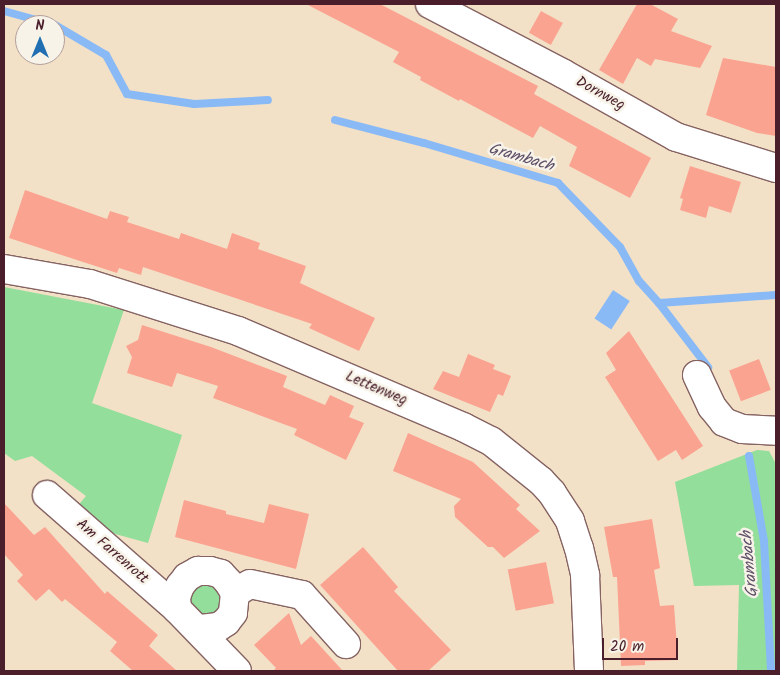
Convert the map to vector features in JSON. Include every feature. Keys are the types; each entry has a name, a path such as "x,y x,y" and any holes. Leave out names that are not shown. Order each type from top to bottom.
{"street":[{"name":"Dornweg","path":"430,4 562,73 676,137 776,168"},
{"name":"Lettenweg","path":"4,270 90,284 238,331 463,426 491,441 541,481 552,493 570,521 585,575 589,671"},
{"path":"697,375 712,408 724,422 742,429 776,431"},
{"name":"Am Farrenrott","path":"47,494 177,609 237,671"},
{"path":"177,609 176,597 180,586 187,577 198,572 210,571 221,574 230,582 235,593 232,613 226,622 218,627 198,629"},
{"path":"235,593 250,584 305,590 346,644"}],"green space":[{"path":"4,287 124,310 92,403 182,435 148,543 108,532 76,508 86,496 32,456 15,461 4,453"},
{"path":"757,450 769,451 775,462 776,671 737,671 739,585 694,586 675,482"},
{"path":"206,584 218,588 222,600 218,612 206,616 194,612 190,600 194,588"}],"water":[{"path":"613,290 630,301 611,329 594,319"}],"building":[{"path":"306,4 380,4 538,86 534,94 651,158 630,198 569,166 577,147 540,126 533,138 460,99 459,101 420,80 421,77 393,62 399,52"},
{"path":"637,4 650,4 678,19 671,31 712,46 700,68 655,59 651,66 637,58 623,84 599,70"},
{"path":"541,11 563,23 551,45 529,33"},
{"path":"723,58 776,67 776,136 757,133 706,115"},
{"path":"690,166 741,182 731,213 709,206 706,218 680,210 683,199 680,198"},
{"path":"25,190 107,219 110,211 129,217 127,222 179,239 181,233 227,249 232,233 260,243 258,249 306,266 300,283 375,318 359,351 309,328 312,324 143,267 141,275 119,268 117,273 9,238"},
{"path":"142,325 211,347 287,376 283,387 325,405 330,395 354,406 349,417 364,423 346,460 294,435 297,429 213,398 218,386 177,373 172,387 127,373 132,357 126,346 138,340"},
{"path":"629,331 703,446 682,460 676,450 658,461 605,377 616,370 606,353"},
{"path":"468,354 495,365 493,369 511,376 503,396 498,394 490,412 433,389 443,371 459,377"},
{"path":"759,359 771,390 741,401 729,370"},
{"path":"408,433 473,462 520,505 516,509 540,531 504,558 493,547 488,547 455,517 454,506 461,499 393,471"},
{"path":"184,500 226,511 226,514 264,523 269,504 309,514 296,569 175,537"},
{"path":"4,503 34,535 45,527 105,594 107,591 158,635 149,646 177,671 133,671 110,651 117,642 65,599 62,602 49,589 36,601 17,581 23,575 4,554"},
{"path":"652,519 660,568 654,570 660,606 674,605 678,660 645,661 645,665 621,666 617,577 613,577 604,527"},
{"path":"363,547 398,587 394,591 451,650 428,671 398,671 320,585"},
{"path":"546,562 554,603 516,611 508,569"},
{"path":"289,613 301,645 311,636 343,671 273,671 276,668 254,645"}],"waterway":[{"name":"Grambach","path":"4,11 18,15"},
{"name":"Grambach","path":"65,31 106,55 127,94 194,104 268,100"},
{"name":"Grambach","path":"335,120 424,143 558,183 620,247 639,281 659,303 708,367"},
{"path":"659,303 776,295"},
{"name":"Grambach","path":"749,456 764,541 771,671"}]}
